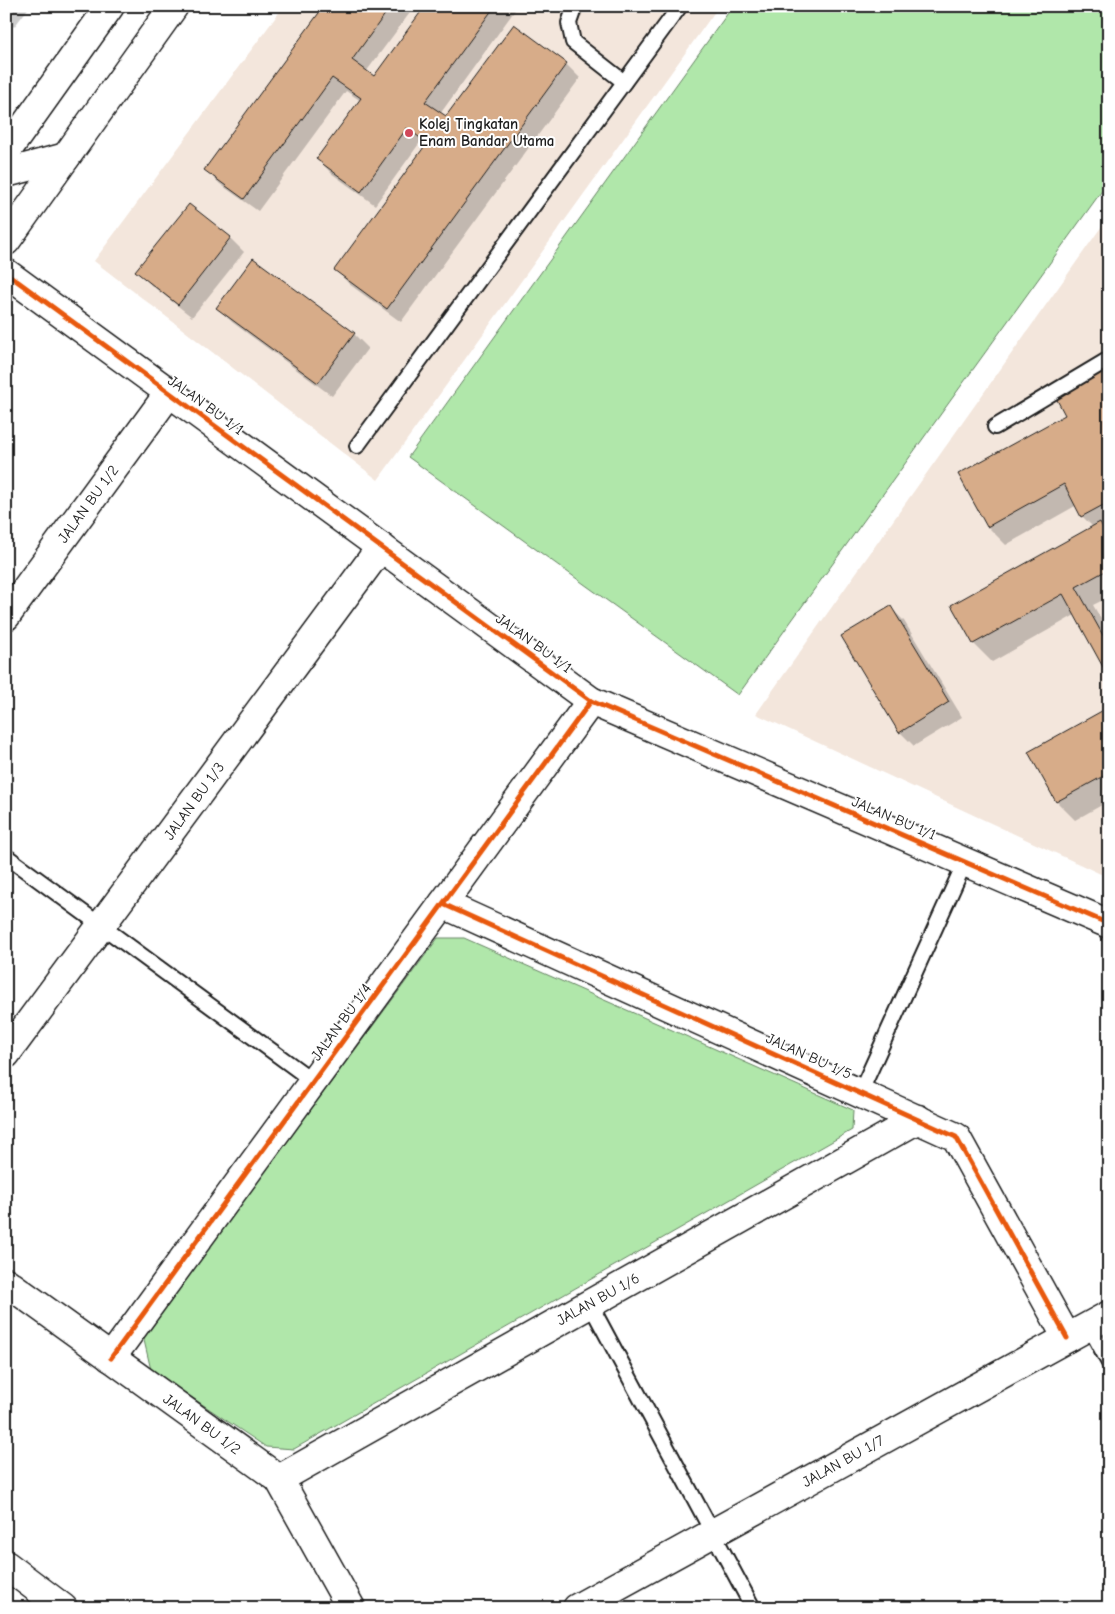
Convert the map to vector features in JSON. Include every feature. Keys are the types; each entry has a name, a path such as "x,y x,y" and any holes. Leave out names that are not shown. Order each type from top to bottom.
{"street":[{"path":"6,152 110,6"},
{"path":"6,241 174,6"},
{"path":"6,173 66,157"},
{"name":"JALAN BU 1/1","path":"6,273 591,701 1108,923"},
{"name":"JALAN BU 1/2","path":"6,616 169,393"},
{"name":"JALAN BU 1/3","path":"6,1054 381,547"},
{"name":"JALAN BU 1/4","path":"111,1358 591,701"},
{"name":"JALAN BU 1/5","path":"443,904 956,1137 1088,1326"},
{"name":"JALAN BU 1/6","path":"278,1479 918,1119"},
{"name":"JALAN BU 1/2","path":"6,1282 278,1479 351,1608"},
{"name":"JALAN BU 1/7","path":"577,1608 1088,1326"},
{"path":"6,1565 63,1608"}],"lane":[{"path":"575,6 569,23 573,42 624,82"},
{"path":"358,446 680,6"},
{"path":"995,427 1109,358"},
{"path":"6,856 314,1081"},
{"path":"860,1093 964,862"},
{"path":"590,1304 753,1608"},
{"path":"1088,1326 1109,1363"}],"shaded area":[{"name":"Kolej Tingkatan Enam Bandar Utama","path":"284,6 719,6 378,480 94,261"},
{"path":"1109,216 1109,876 1105,876 756,714"}],"green space":[{"path":"733,6 1109,6 1109,181 738,695 408,457"},
{"path":"438,938 464,938 853,1110 852,1130 294,1449 266,1447 151,1370 143,1336"}],"building":[{"path":"6,6 14,6 6,17"},
{"path":"324,6 391,6 352,60 374,76 425,6 495,6 425,102 446,116 514,24 567,63 387,309 334,270 427,143 407,128 361,192 316,159 361,98 332,78 244,199 204,170"},
{"path":"189,204 231,237 178,305 135,271"},
{"path":"253,258 355,333 318,383 216,308"},
{"path":"1109,365 1109,507 1107,503 1081,517 1064,484 987,527 958,474 1065,415 1055,396"},
{"path":"1100,522 1109,539 1109,569 1076,587 1109,646 1109,678 1063,594 973,644 951,605"},
{"path":"891,606 949,702 899,733 841,636"},
{"path":"1109,707 1109,773 1056,802 1028,752"}],"cycle path":[{"path":"6,273 591,701 1109,924"},
{"path":"111,1358 591,701"},
{"path":"443,904 956,1137 1067,1338"}],"place":[{"name":"Kolej Tingkatan Enam Bandar Utama","path":"409,133"}]}
